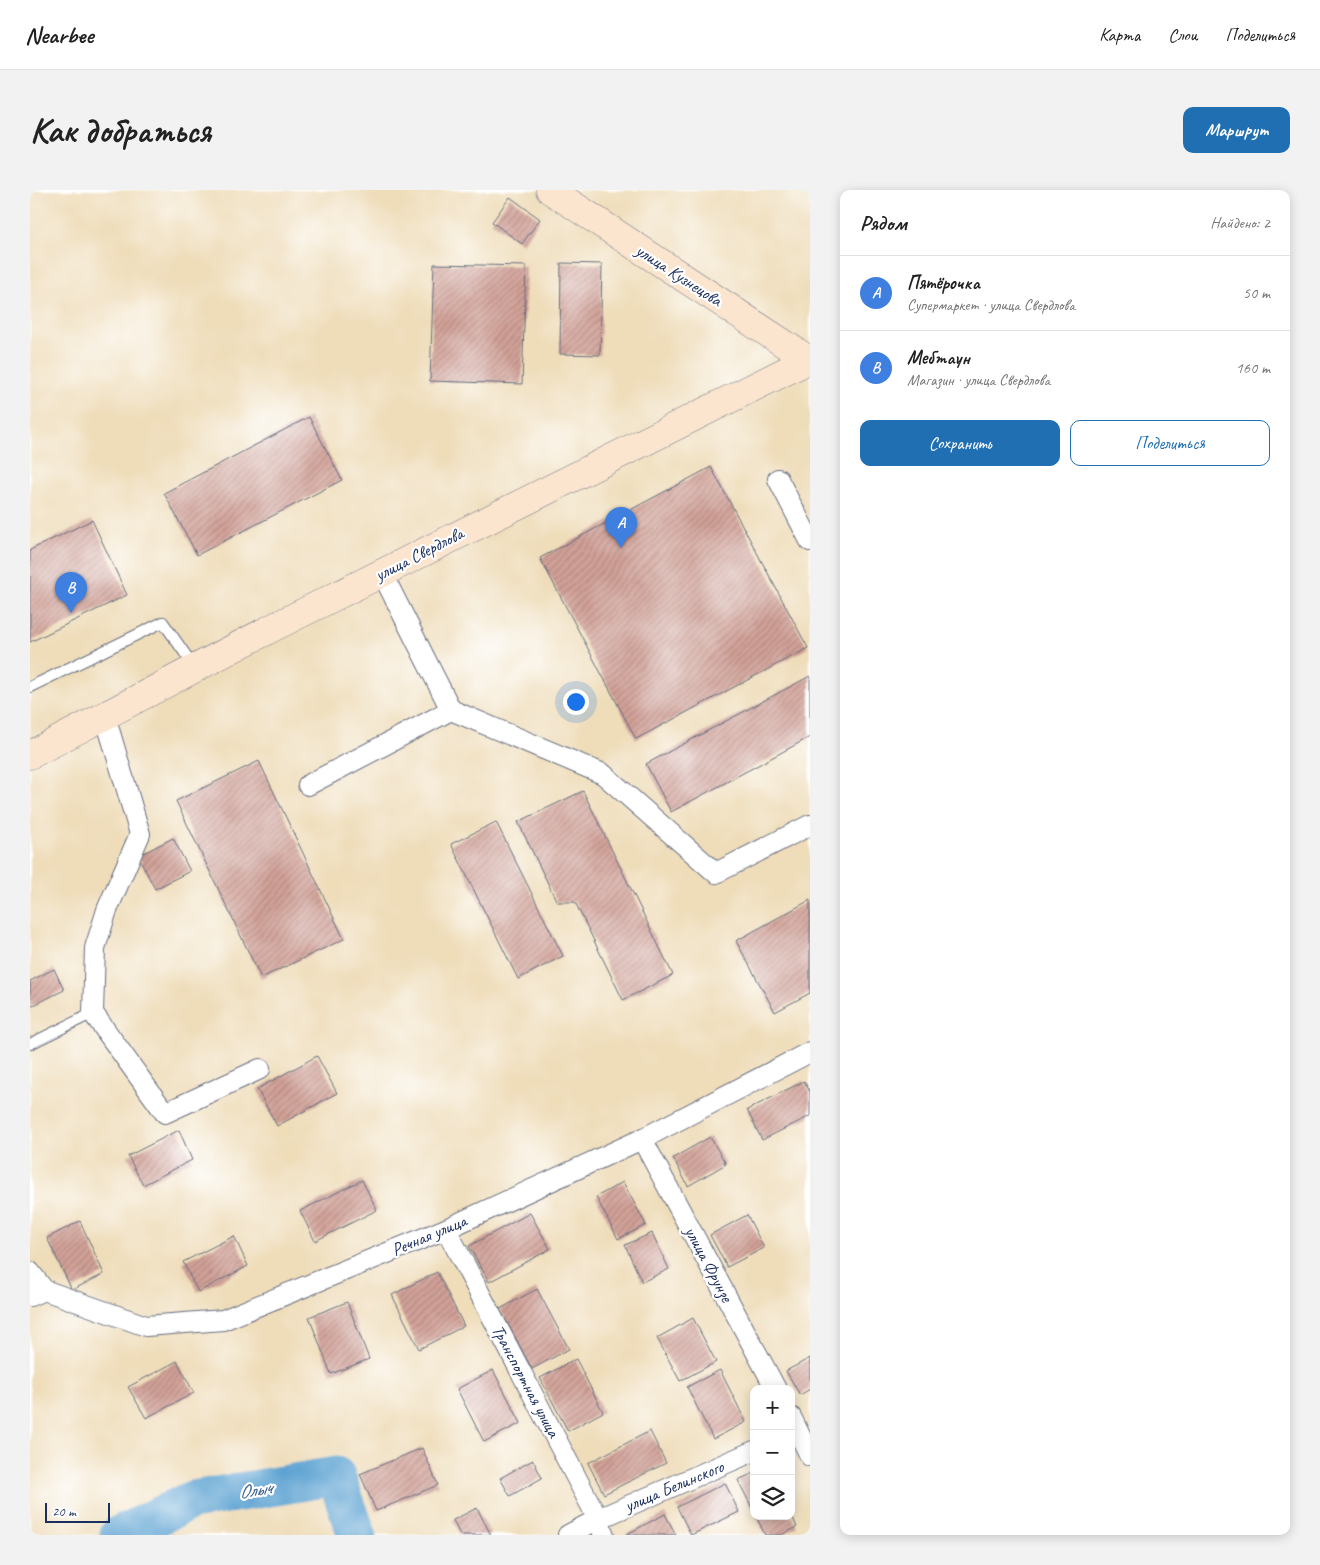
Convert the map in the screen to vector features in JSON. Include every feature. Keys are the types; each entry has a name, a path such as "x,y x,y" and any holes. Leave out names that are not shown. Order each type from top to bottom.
{"main road":[{"name":"улица Кузнецова","path":"550,190 809,360"},
{"name":"улица Свердлова","path":"30,755 272,628 809,360"}],"street":[{"path":"778,479 810,541"},
{"path":"382,573 451,710 603,774 716,873 810,825"},
{"path":"308,785 451,710"},
{"path":"105,716 140,834 107,910 95,948 93,1013 165,1114 260,1069"},
{"name":"Речная улица","path":"37,1293 146,1326 223,1320 446,1229 642,1140 810,1052"},
{"name":"улица Фрунзе","path":"642,1140 774,1385"},
{"name":"Транспортная улица","path":"446,1229 601,1527"},
{"path":"30,1272 37,1293"},
{"path":"798,1427 810,1456"},
{"name":"улица Белинского","path":"568,1535 601,1527 750,1453"}],"lane":[{"path":"30,687 163,622 195,668"},
{"path":"30,1044 93,1013"}],"building":[{"path":"510,197 540,219 522,244 492,222"},
{"path":"561,263 602,264 600,355 560,354"},
{"path":"434,264 526,266 522,384 430,381"},
{"path":"309,417 342,480 197,555 164,493"},
{"path":"711,467 808,648 636,739 540,558"},
{"path":"92,520 127,595 30,642 30,550"},
{"path":"810,676 810,737 671,812 646,764"},
{"path":"259,761 344,939 261,978 176,801"},
{"path":"583,791 673,975 623,1000 575,902 557,902 518,822"},
{"path":"496,822 563,956 518,979 451,844"},
{"path":"173,838 190,871 155,889 138,856"},
{"path":"810,900 810,993 775,1012 736,941"},
{"path":"54,969 64,990 30,1007 30,981"},
{"path":"317,1056 337,1093 277,1126 257,1089"},
{"path":"804,1081 810,1092 810,1116 762,1140 747,1110"},
{"path":"179,1130 192,1160 143,1185 128,1156"},
{"path":"710,1137 726,1164 688,1186 673,1158"},
{"path":"362,1180 377,1210 315,1241 300,1211"},
{"path":"623,1182 646,1225 618,1239 596,1197"},
{"path":"530,1213 550,1249 489,1282 469,1246"},
{"path":"747,1215 764,1248 727,1267 710,1235"},
{"path":"80,1221 104,1274 72,1290 47,1238"},
{"path":"652,1233 669,1269 642,1282 625,1245"},
{"path":"234,1236 248,1266 198,1292 183,1262"},
{"path":"437,1272 464,1326 419,1349 392,1295"},
{"path":"537,1289 569,1349 532,1369 500,1309"},
{"path":"347,1302 369,1359 331,1374 309,1317"},
{"path":"693,1318 716,1362 680,1381 657,1338"},
{"path":"810,1358 810,1389 800,1395 786,1371"},
{"path":"576,1359 603,1412 568,1431 540,1378"},
{"path":"177,1361 194,1393 146,1418 128,1387"},
{"path":"493,1370 521,1423 484,1442 457,1389"},
{"path":"720,1370 746,1422 713,1439 687,1387"},
{"path":"650,1431 666,1463 604,1494 588,1463"},
{"path":"422,1448 438,1485 376,1511 360,1474"},
{"path":"533,1460 542,1478 510,1496 500,1478"},
{"path":"750,1475 750,1504 738,1480"},
{"path":"725,1483 739,1512 691,1535 677,1507"},
{"path":"477,1508 491,1535 460,1535 453,1520"},
{"path":"665,1514 676,1535 625,1535"},
{"path":"758,1520 794,1520 797,1527 781,1535 765,1535"}],"waterway":[{"name":"Олыч","path":"119,1535 192,1500 336,1476 357,1535"}],"place":[{"name":"Пятёрочка","path":"621,548"},
{"name":"Мебтаун","path":"71,613"}]}
